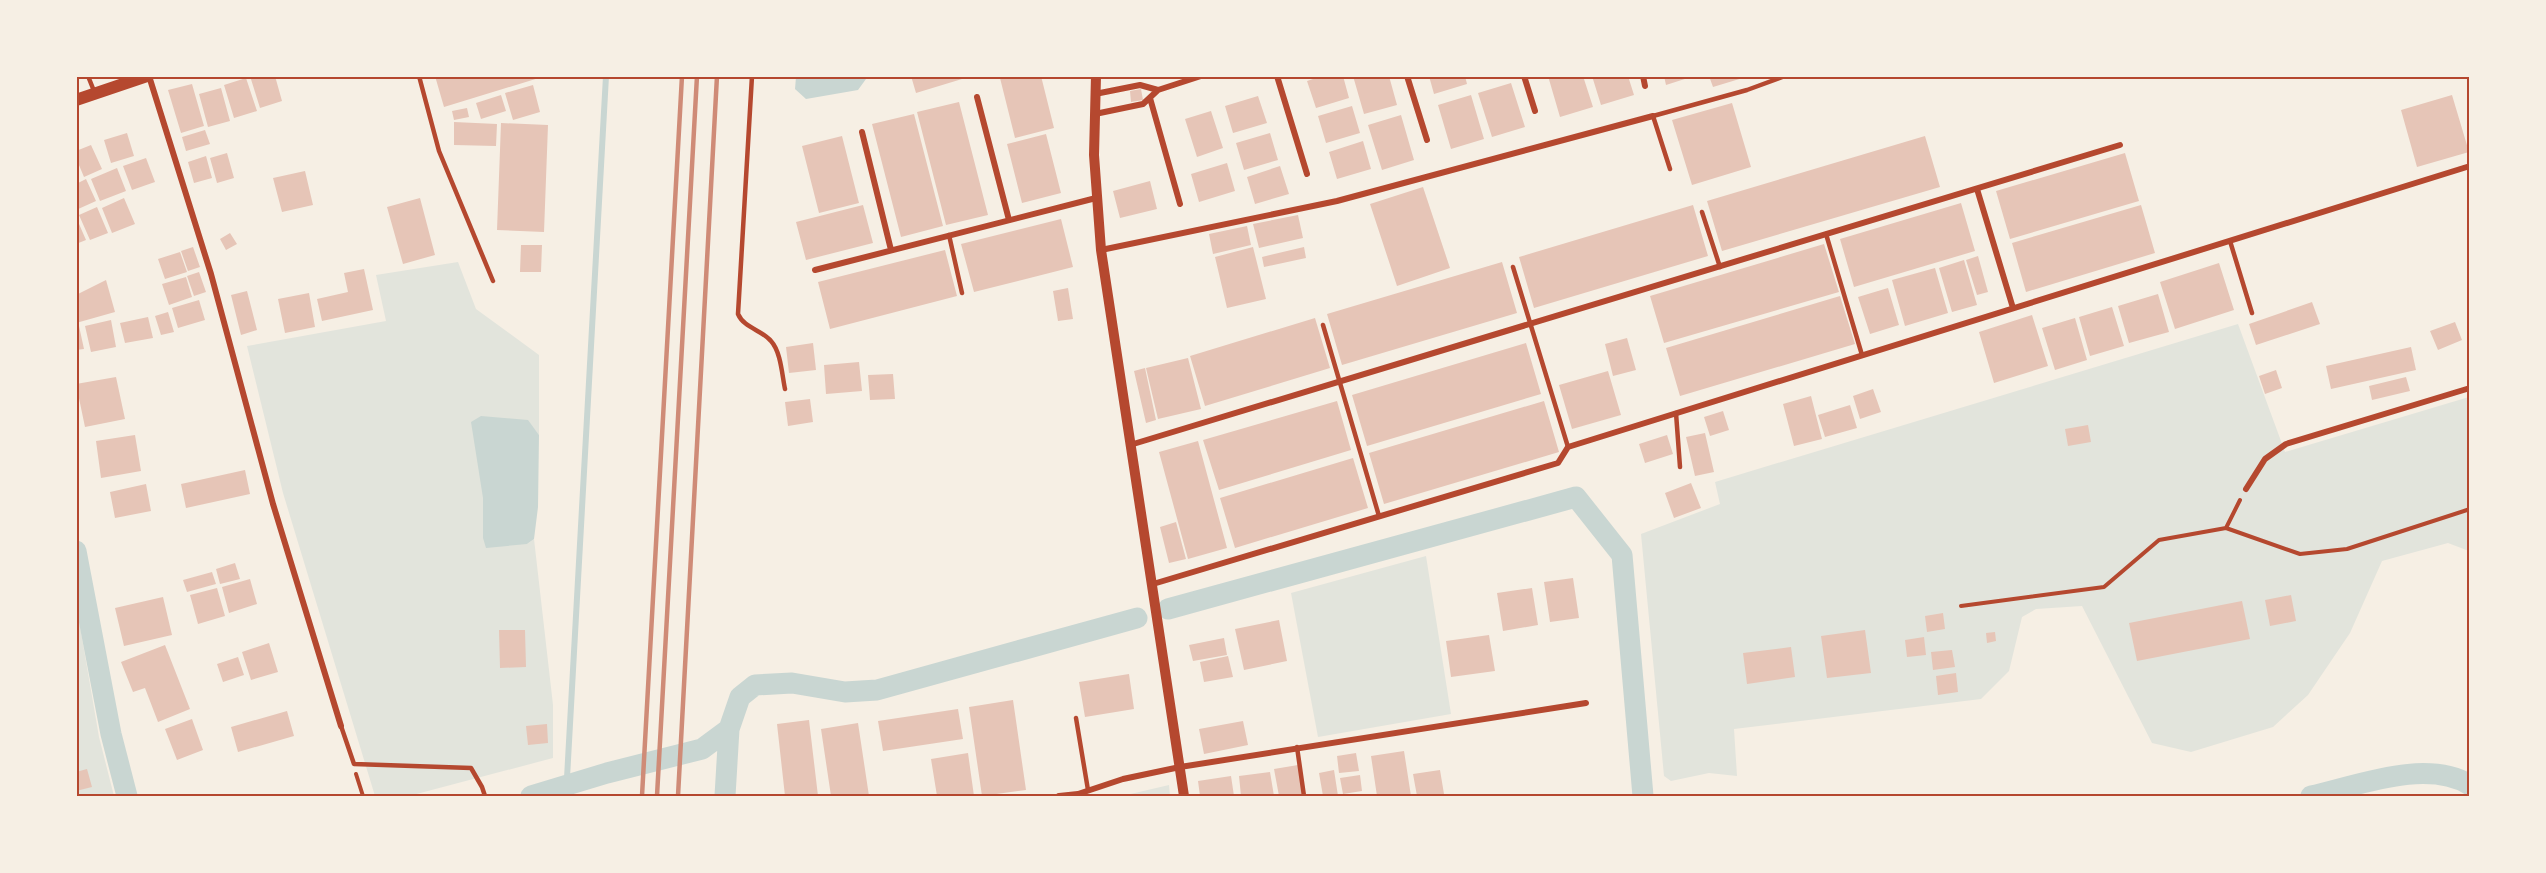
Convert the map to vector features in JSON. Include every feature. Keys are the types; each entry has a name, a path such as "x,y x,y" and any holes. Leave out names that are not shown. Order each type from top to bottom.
{"main road":[{"path":"76,100 148,76"}],"street":[{"path":"148,76 211,274 273,504 341,726"},
{"path":"1096,76 1096,198 1101,250 1184,796"},
{"path":"1095,114 1137,105 1150,98 1158,90 1201,76"},
{"path":"1276,76 1307,174"},
{"path":"1407,76 1427,140"},
{"path":"1524,76 1535,111"},
{"path":"1642,76 1646,86"},
{"path":"1095,94 1140,85 1158,90"},
{"path":"977,98 1009,220"},
{"path":"1150,98 1180,204"},
{"path":"1101,250 1337,201 1653,116"},
{"path":"862,132 891,250"},
{"path":"1130,445 2120,145"},
{"path":"1153,584 1558,463 1568,447 2469,166"},
{"path":"1977,189 2013,308"},
{"path":"815,270 1096,198"},
{"path":"2246,489 2265,459 2286,444 2469,388"},
{"path":"1059,796 1180,767 1586,703"}],"lane":[{"path":"88,76 95,93"},
{"path":"418,76 439,151 493,281"},
{"path":"752,76 738,314 743,322 772,341 785,389"},
{"path":"1670,169 1653,116 1785,76"},
{"path":"1702,212 1719,267"},
{"path":"1826,234 1862,355"},
{"path":"949,236 962,292"},
{"path":"2230,241 2252,313"},
{"path":"1513,267 1568,447"},
{"path":"1323,325 1379,516"},
{"path":"1676,413 1680,467"},
{"path":"1076,718 1088,790"},
{"path":"341,726 354,764 471,768 485,796"},
{"path":"1297,747 1304,796"}],"path":[{"path":"2226,528 2246,489"},
{"path":"1961,606 2104,587 2159,540 2226,528 2300,554 2347,549 2469,509"},
{"path":"354,764 363,796"}],"shaded area":[{"path":"866,76 866,79 858,90 806,99 795,89 796,77"},
{"path":"458,262 476,309 539,355 539,435 527,420 483,498 483,538 527,544 534,539 553,705 553,758 409,796 375,796 283,493 247,346 386,321 376,275"},
{"path":"2238,324 2285,452 2469,397 2469,551 2448,543 2382,561 2350,633 2308,695 2273,727 2191,752 2152,743 2082,606 2036,609 2022,617 2009,671 1981,699 1734,729 1737,776 1709,773 1671,781 1664,776 1641,534 1720,504 1715,482"},
{"path":"481,416 528,420 539,435 538,507 534,539 527,544 486,548 483,538 483,498 471,422"},
{"path":"1426,556 1451,714 1318,737 1291,593"},
{"path":"76,603 99,737 114,796 77,796"},
{"path":"1169,785 1170,796 1122,796"}],"building":[{"path":"250,76 275,76 282,101 260,108"},
{"path":"435,76 541,76 542,77 444,107"},
{"path":"911,76 961,76 962,79 916,93"},
{"path":"1041,76 1054,128 1015,138 1000,78"},
{"path":"1322,76 1343,76 1349,98 1316,108 1307,81"},
{"path":"1353,76 1389,76 1397,105 1364,114"},
{"path":"1429,76 1465,76 1467,84 1434,94"},
{"path":"1548,76 1583,76 1593,107 1560,117"},
{"path":"1592,76 1628,76 1634,95 1601,105"},
{"path":"1664,76 1691,76 1691,77 1666,85"},
{"path":"1709,76 1746,76 1746,77 1713,87"},
{"path":"246,78 257,111 234,118 224,85"},
{"path":"1511,83 1525,127 1492,137 1478,93"},
{"path":"192,84 204,126 181,133 168,90"},
{"path":"533,85 540,112 513,120 505,93"},
{"path":"221,88 230,121 208,127 199,94"},
{"path":"1141,89 1143,100 1131,102 1130,91"},
{"path":"501,95 506,111 481,119 476,103"},
{"path":"1471,95 1484,139 1451,149 1438,105"},
{"path":"2452,95 2469,152 2417,167 2401,110"},
{"path":"1258,96 1267,123 1233,133 1225,106"},
{"path":"959,102 988,215 946,225 917,112"},
{"path":"1732,103 1751,167 1692,185 1672,120"},
{"path":"1352,106 1360,133 1326,143 1318,116"},
{"path":"467,108 469,117 454,120 452,111"},
{"path":"1211,111 1223,148 1197,157 1185,119"},
{"path":"914,114 943,226 901,237 872,124"},
{"path":"1401,115 1414,160 1382,170 1368,125"},
{"path":"454,122 497,124 496,146 454,145"},
{"path":"501,123 548,125 544,232 497,230"},
{"path":"205,130 210,144 186,151 182,137"},
{"path":"127,133 134,156 111,163 104,140"},
{"path":"1270,133 1278,160 1244,170 1236,143"},
{"path":"1046,134 1061,193 1022,203 1007,144"},
{"path":"842,136 859,203 819,213 802,146"},
{"path":"1925,136 1940,187 1722,251 1707,201"},
{"path":"1363,141 1371,169 1337,179 1329,152"},
{"path":"91,145 102,169 84,177 76,158 76,151"},
{"path":"227,153 234,178 217,183 210,158"},
{"path":"2125,153 2139,201 2010,239 1996,191"},
{"path":"206,156 212,178 194,183 188,162"},
{"path":"146,158 155,182 132,190 123,166"},
{"path":"1227,163 1235,191 1199,202 1191,174"},
{"path":"1280,166 1289,194 1255,204 1247,177"},
{"path":"117,168 126,191 100,201 91,179"},
{"path":"305,171 313,205 282,212 273,178"},
{"path":"86,179 96,201 76,210 76,184"},
{"path":"1150,181 1157,209 1120,218 1113,191"},
{"path":"1423,187 1450,268 1397,286 1370,204"},
{"path":"124,198 135,224 112,233 102,208"},
{"path":"420,198 435,255 403,264 387,207"},
{"path":"1961,203 1975,251 1854,287 1840,239"},
{"path":"863,205 873,243 806,260 796,222"},
{"path":"1693,205 1708,256 1534,308 1519,257"},
{"path":"2141,205 2155,253 2026,292 2012,243"},
{"path":"97,207 108,233 90,240 79,215"},
{"path":"1298,215 1303,238 1259,248 1253,224"},
{"path":"76,217 86,240 76,244"},
{"path":"1061,219 1073,267 974,292 961,244"},
{"path":"1247,226 1251,245 1213,254 1209,234"},
{"path":"230,233 237,244 226,250 220,239"},
{"path":"1824,244 1839,292 1664,343 1650,296"},
{"path":"521,245 542,245 541,272 520,272"},
{"path":"193,247 200,267 188,271 181,251"},
{"path":"1253,247 1266,299 1227,308 1215,257"},
{"path":"1304,247 1306,258 1264,267 1262,257"},
{"path":"945,250 957,296 830,329 818,282"},
{"path":"180,252 187,272 165,279 158,259"},
{"path":"1978,256 1988,292 1977,295 1966,260"},
{"path":"1964,260 1977,305 1952,312 1939,268"},
{"path":"1502,262 1517,313 1342,365 1327,314"},
{"path":"2219,263 2234,310 2175,329 2160,282"},
{"path":"1935,268 1948,313 1905,326 1892,280"},
{"path":"364,269 373,310 322,321 317,299 348,292 344,273"},
{"path":"199,272 206,292 194,296 187,276"},
{"path":"186,277 192,297 169,305 162,284"},
{"path":"106,280 115,312 76,323 76,295"},
{"path":"1068,288 1073,319 1058,321 1053,291"},
{"path":"1888,288 1899,325 1870,334 1858,297"},
{"path":"247,291 257,330 241,335 231,295"},
{"path":"309,293 315,327 285,333 278,299"},
{"path":"2158,294 2169,332 2129,343 2118,306"},
{"path":"1840,296 1855,344 1680,396 1666,348"},
{"path":"199,300 205,320 178,328 172,308"},
{"path":"2312,302 2320,324 2256,345 2249,324"},
{"path":"2112,307 2124,346 2090,356 2079,317"},
{"path":"168,312 174,332 161,335 155,316"},
{"path":"2032,315 2048,366 1994,383 1979,332"},
{"path":"148,317 153,338 125,343 120,323"},
{"path":"1315,318 1330,368 1205,406 1190,356"},
{"path":"2075,318 2087,360 2055,370 2042,328"},
{"path":"111,320 116,347 91,352 85,326"},
{"path":"2455,322 2462,340 2438,350 2430,331"},
{"path":"76,326 79,326 84,349 76,350"},
{"path":"1627,338 1636,370 1613,376 1605,344"},
{"path":"813,343 816,370 789,373 786,347"},
{"path":"1526,343 1541,394 1367,446 1352,395"},
{"path":"2411,347 2416,370 2331,389 2326,366"},
{"path":"1188,358 1201,409 1158,419 1146,368"},
{"path":"859,362 862,391 826,394 824,365"},
{"path":"1145,368 1156,420 1146,423 1134,371"},
{"path":"2276,370 2282,388 2265,394 2259,376"},
{"path":"1608,371 1621,415 1572,429 1559,385"},
{"path":"893,374 895,399 870,400 868,375"},
{"path":"116,377 125,419 85,427 76,384"},
{"path":"2406,377 2410,391 2372,400 2369,386"},
{"path":"1873,389 1881,412 1860,419 1853,396"},
{"path":"1811,396 1822,439 1794,446 1783,404"},
{"path":"810,399 813,422 788,426 785,402"},
{"path":"1337,401 1351,450 1219,490 1203,440"},
{"path":"1544,401 1559,452 1384,504 1369,453"},
{"path":"1850,405 1857,428 1825,437 1818,415"},
{"path":"1723,411 1729,430 1710,436 1704,417"},
{"path":"2088,425 2091,442 2068,446 2065,429"},
{"path":"1705,433 1714,472 1695,476 1686,437"},
{"path":"135,435 141,471 101,478 96,441"},
{"path":"1667,435 1673,454 1645,463 1639,444"},
{"path":"1198,441 1227,548 1188,559 1159,452"},
{"path":"1353,458 1368,508 1235,548 1220,498"},
{"path":"245,470 250,494 186,508 181,484"},
{"path":"1691,483 1701,508 1674,518 1665,493"},
{"path":"146,484 151,511 115,518 110,492"},
{"path":"1176,522 1186,559 1169,563 1160,527"},
{"path":"235,563 240,579 220,584 216,569"},
{"path":"212,572 216,584 187,592 183,580"},
{"path":"1573,578 1579,618 1550,622 1544,582"},
{"path":"250,579 257,604 229,613 222,587"},
{"path":"217,588 225,616 198,624 190,595"},
{"path":"1532,588 1538,625 1503,631 1497,593"},
{"path":"2291,595 2296,621 2270,626 2265,600"},
{"path":"163,597 172,635 124,646 115,608"},
{"path":"2242,601 2250,639 2137,661 2129,623"},
{"path":"1943,613 1945,629 1927,632 1925,616"},
{"path":"1279,620 1287,661 1244,670 1235,629"},
{"path":"499,630 525,630 526,667 500,668"},
{"path":"1865,630 1871,673 1827,678 1821,636"},
{"path":"1995,632 1996,641 1987,643 1986,633"},
{"path":"1489,635 1495,671 1451,677 1446,641"},
{"path":"1924,637 1926,655 1907,657 1905,640"},
{"path":"1224,638 1227,655 1193,661 1189,645"},
{"path":"269,643 278,672 251,680 242,652"},
{"path":"165,645 190,709 158,722 145,688 133,692 121,662"},
{"path":"1791,647 1795,677 1747,684 1743,653"},
{"path":"1952,650 1955,667 1933,670 1931,652"},
{"path":"1228,656 1233,677 1204,682 1200,662"},
{"path":"238,657 244,675 223,682 217,664"},
{"path":"1956,673 1958,692 1938,695 1936,676"},
{"path":"1129,674 1134,709 1085,717 1079,682"},
{"path":"1013,700 1026,790 982,796 969,707"},
{"path":"958,709 963,739 883,751 878,721"},
{"path":"287,711 294,736 238,752 231,727"},
{"path":"192,719 203,750 177,760 165,729"},
{"path":"809,720 818,796 785,796 777,724"},
{"path":"1243,721 1248,745 1204,754 1199,729"},
{"path":"858,723 869,796 831,796 821,729"},
{"path":"547,724 548,743 528,745 526,726"},
{"path":"1404,751 1411,796 1377,796 1371,756"},
{"path":"968,753 974,796 937,796 931,759"},
{"path":"1356,753 1359,771 1339,773 1337,756"},
{"path":"1298,765 1303,796 1279,796 1274,769"},
{"path":"87,769 92,787 76,791 76,772"},
{"path":"1334,770 1338,796 1323,796 1319,773"},
{"path":"1440,770 1444,794 1417,796 1413,774"},
{"path":"1270,772 1274,796 1241,796 1239,776"},
{"path":"1360,775 1362,791 1343,794 1340,778"},
{"path":"1231,776 1234,796 1200,796 1198,781"}],"waterway":[{"path":"566,796 606,76"},
{"path":"1168,609 1576,497 1622,555 1643,796"},
{"path":"76,551 111,734 127,796"},
{"path":"531,796 607,773 702,749 729,729 740,697 755,685 792,683 845,692 877,690 1137,618"},
{"path":"725,796 729,729"},
{"path":"2311,796 2370,781 2412,774 2452,777 2470,785"}],"railway":[{"path":"642,796 682,76"},
{"path":"657,796 697,76"},
{"path":"678,796 717,76"}]}
